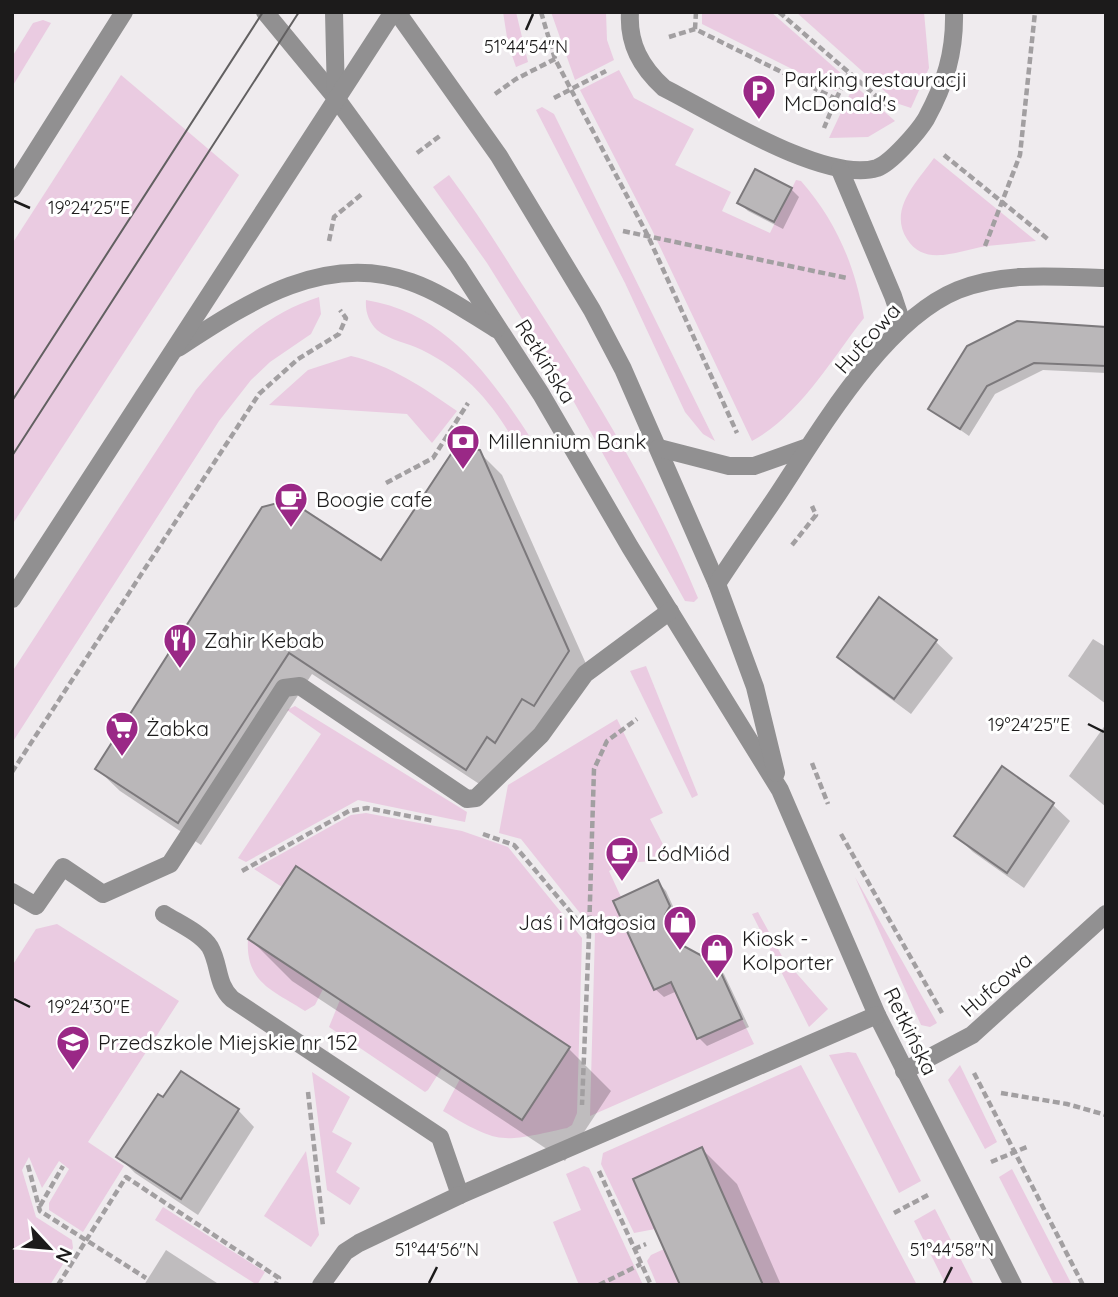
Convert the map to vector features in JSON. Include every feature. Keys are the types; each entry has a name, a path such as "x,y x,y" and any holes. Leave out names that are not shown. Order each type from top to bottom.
{"street":[{"path":"12,190 124,12"},
{"name":"Retkińska","path":"265,12 336,98 413,200 502,333 780,790 877,1015 1013,1285"},
{"path":"334,12 336,98"},
{"path":"12,599 336,98 395,12"},
{"name":"Retkińska","path":"395,12 499,156 580,289 623,369 717,584 755,687 780,790"},
{"path":"630,12 631,38 637,54 649,75 664,88 809,160 839,170 878,168 918,133 939,95 953,56 954,12"},
{"path":"839,170 893,296 903,326"},
{"path":"173,352 248,302 319,277 353,273 409,281 444,296 502,333"},
{"name":"Hufcowa","path":"717,584 805,448 903,326 958,290 987,282 1014,276 1106,278"},
{"path":"659,448 710,463 754,466 805,448"},
{"path":"12,892 36,906 63,867 103,894 170,864 284,688 293,685 300,686 467,799 476,798 541,735 584,674 670,611"},
{"path":"164,914 205,940 212,950 221,989 440,1137 460,1195"},
{"name":"Hufcowa","path":"904,1071 959,1043 1009,1004 1106,914"},
{"path":"325,1279 345,1252 359,1243 460,1195 877,1015"}],"path":[{"path":"541,12 555,59 648,236 754,466"},
{"path":"696,12 695,29 836,99"},
{"path":"981,255 1020,155 1035,12"},
{"path":"809,160 849,73"},
{"path":"623,231 845,278 893,296"},
{"path":"12,772 259,394 298,359 339,334 346,318"},
{"path":"386,483 433,458 468,403"},
{"path":"792,545 816,515 809,498"},
{"path":"582,1113 594,769 607,741 637,719"},
{"path":"810,758 829,807"},
{"path":"242,871 349,811 367,808 448,824"},
{"path":"837,828 959,1043 1083,1285"},
{"path":"477,832 514,845 589,934"},
{"path":"303,1046 325,1279"},
{"path":"1001,1093 1067,1104 1106,1115"},
{"path":"594,1161 651,1285"},
{"path":"28,1165 40,1211 146,1278"},
{"path":"39,1207 63,1166"},
{"path":"58,1285 126,1177 279,1278 275,1285"},
{"path":"634,1249 646,1244"},
{"path":"599,1285 641,1264"}],"shaded area":[{"path":"503,12 516,12 528,62 516,67 508,44"},
{"path":"551,12 606,12 607,40 614,60 575,80"},
{"path":"702,12 771,12 843,75 836,91 702,24"},
{"path":"796,12 924,12 929,68 911,108 899,104"},
{"path":"43,20 51,23 12,87 12,57 33,23"},
{"path":"619,70 634,98 694,129 675,165 731,192 722,211 770,233 796,180 801,181 834,228 849,262 864,318 800,402 769,430 752,441 652,230 580,90"},
{"path":"121,75 239,175 12,525 12,244"},
{"path":"854,85 895,121 868,137 829,138"},
{"path":"542,107 554,114 715,441 703,434 685,412 625,283 536,110"},
{"path":"934,158 1036,241 987,246 943,255 923,253 914,248 902,228 903,207 913,186"},
{"path":"449,175 602,410 663,521 698,598 694,602 685,601 574,402 487,263 433,187"},
{"path":"319,297 321,314 311,334 270,362 251,380 219,421 12,743 12,672 196,390 222,360 250,334 282,313"},
{"path":"366,300 394,307 420,318 443,333 482,371 532,440 519,450 490,405 453,369 417,348 377,330 368,316"},
{"path":"351,356 393,371 457,411 432,443 407,414 269,405 308,370"},
{"path":"646,666 698,795 692,798 630,671"},
{"path":"295,706 467,812 465,822 358,800 246,862 238,858 321,734 287,710"},
{"path":"617,719 663,813 650,819 671,860 623,863 609,871 621,897 613,901 654,990 671,982 697,1039 742,1019 754,1044 590,1116 595,932 521,839 499,833 508,785"},
{"path":"366,813 462,831 508,847 582,938 577,1113 572,1125 528,1136 502,1138 478,1130 443,1111 460,1079 522,1120 569,1047 296,866 282,887 254,869 351,815"},
{"path":"855,877 937,1023 930,1027 921,1025"},
{"path":"758,912 783,958 828,1009 809,1027 752,914"},
{"name":"Przedszkole Miejskie nr 152","path":"57,924 179,1001 88,1142 124,1166 83,1232 49,1210 49,1203 69,1169 59,1161 42,1188 29,1157 22,1170 36,1217 72,1240 73,1248 50,1285 12,1285 12,966 36,929"},
{"path":"248,939 323,989 315,1005 305,1011 264,984 251,966"},
{"path":"340,1000 442,1068 428,1090 425,1092 329,1027"},
{"path":"856,1053 921,1181 899,1193 829,1055"},
{"path":"801,1065 917,1285 763,1285 702,1148 633,1179 655,1229 634,1233 601,1164 603,1153"},
{"path":"960,1065 997,1142 985,1149 948,1080"},
{"path":"312,1072 350,1097 332,1132 352,1143 336,1172 360,1188 350,1205 327,1190"},
{"path":"306,1151 319,1235 311,1247 264,1216"},
{"path":"584,1166 589,1168 643,1285 579,1285 553,1222 581,1210 566,1174"},
{"path":"1012,1169 1072,1285 1054,1285 999,1177"},
{"path":"163,1207 265,1272 257,1285 155,1220"},
{"path":"935,1209 974,1285 946,1285 914,1221"},
{"path":"664,1249 680,1285 657,1285 647,1261 651,1255"}],"building":[{"path":"755,169 792,188 774,222 737,203"},
{"path":"1017,321 1106,327 1106,366 1034,363 987,386 960,429 928,409 967,346"},
{"path":"455,448 480,450 569,651 534,706 522,699 495,743 487,737 466,770 289,653 178,823 95,769 262,507 289,500 381,560"},
{"path":"879,597 937,640 894,699 837,657"},
{"path":"1002,766 1054,803 1007,873 954,836"},
{"path":"296,866 570,1047 522,1120 248,939"},
{"path":"658,880 670,906 665,915 678,943 717,964 742,1019 697,1039 671,982 654,990 613,901"},
{"path":"181,1071 239,1109 181,1199 116,1157 158,1094 163,1097"},
{"path":"702,1147 763,1285 680,1285 655,1229 633,1179"}],"tram line":[{"path":"12,401 263,12"},
{"path":"12,456 299,12"}],"place":[{"name":"Parking restauracji McDonald's","path":"759,121"},
{"name":"Millennium Bank","path":"463,471"},
{"name":"Boogie cafe","path":"291,529"},
{"name":"Zahir Kebab","path":"180,670"},
{"name":"Żabka","path":"122,758"},
{"name":"LódMiód","path":"622,883"},
{"name":"Jaś i Małgosia","path":"680,952"},
{"name":"Kiosk - Kolporter","path":"717,980"},
{"name":"Przedszkole Miejskie nr 152","path":"73,1072"}]}
